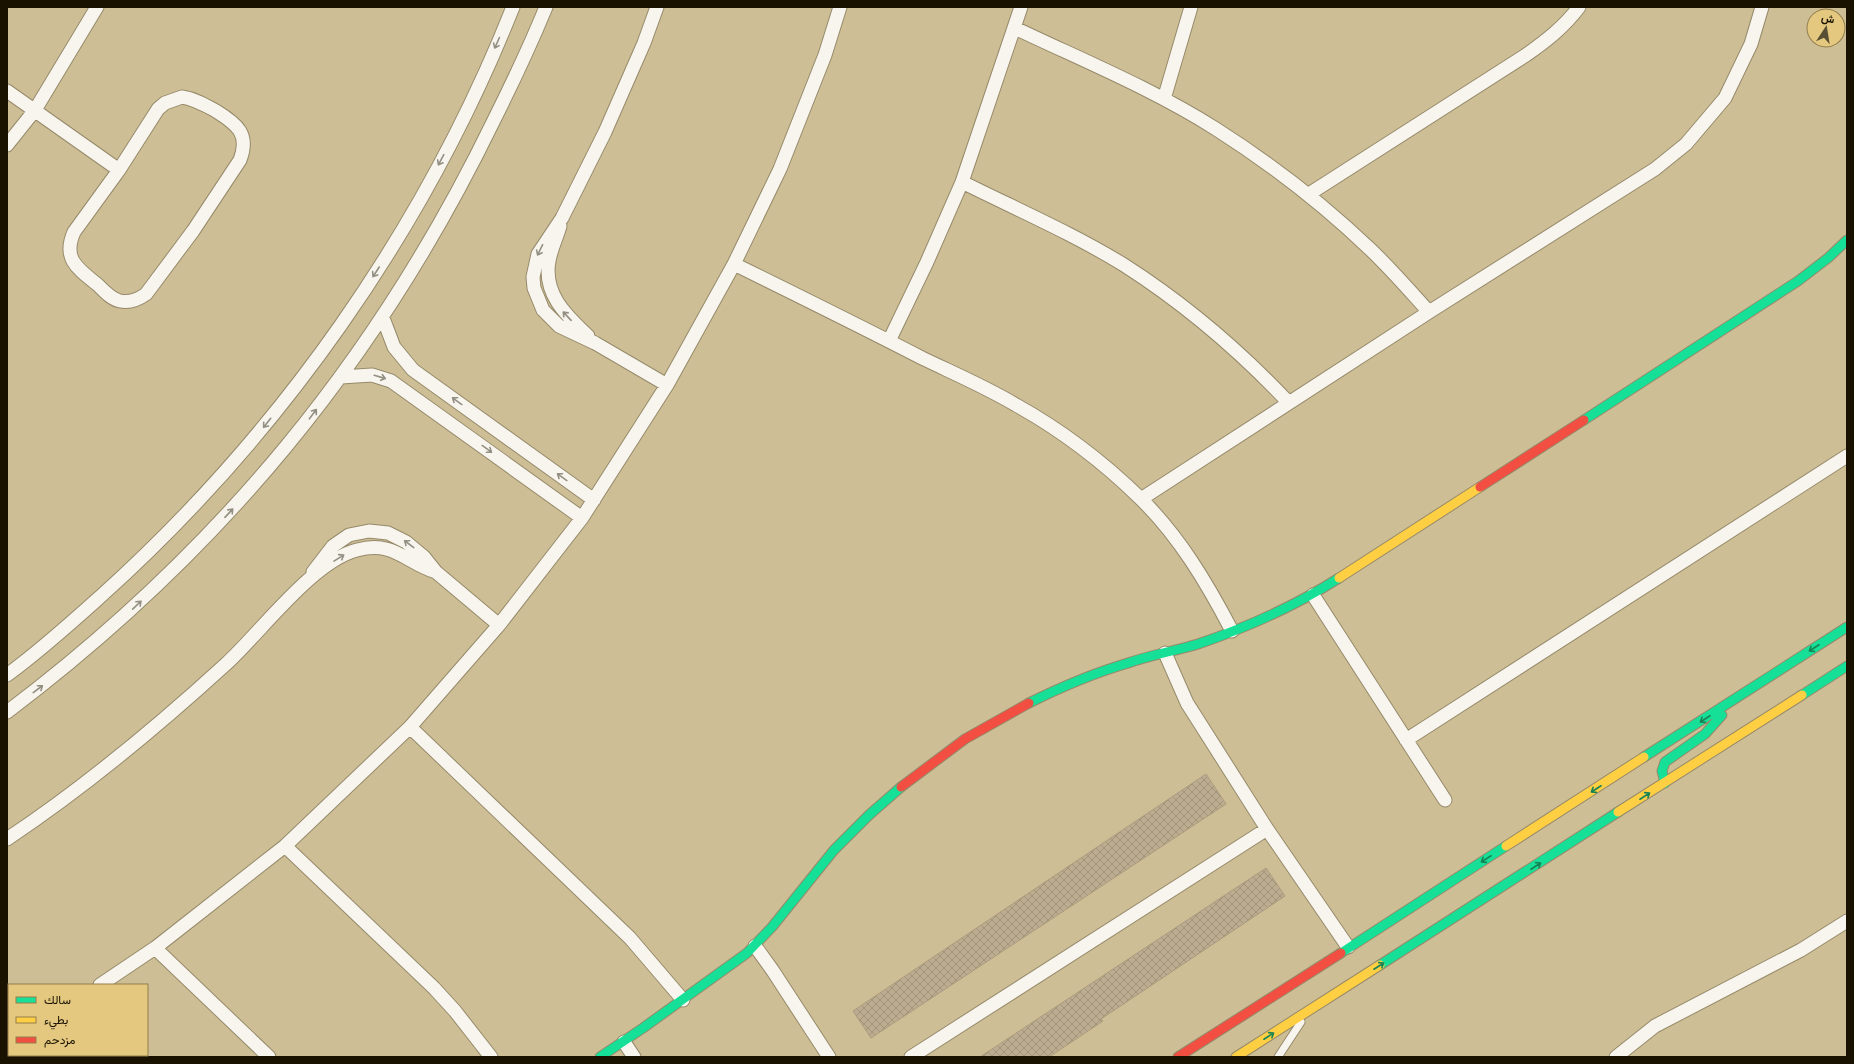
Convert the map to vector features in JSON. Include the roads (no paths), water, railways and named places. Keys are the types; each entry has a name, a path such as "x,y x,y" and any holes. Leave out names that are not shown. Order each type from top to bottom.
{"street":[{"path":"7,145 35,110 97,7"},
{"path":"7,675 74,620 139,562 195,505 258,434 312,366 352,310 422,194 484,73 513,7"},
{"path":"7,712 57,674 122,619 195,550 258,481 303,428 383,318 415,267 470,169 509,91 546,7"},
{"path":"657,7 644,43 605,132 562,218 548,236 538,254 533,277 534,288 540,305 550,319 569,332 595,343 667,385"},
{"path":"101,984 155,948 284,846 410,727 499,625 582,518 667,385 734,264 780,168 825,55 840,7"},
{"path":"889,341 927,262 962,182 1021,7"},
{"path":"1164,99 1191,7"},
{"path":"1309,194 1526,55 1549,39 1569,20 1579,7"},
{"path":"1141,499 1429,312 1655,169 1686,144 1725,98 1751,44 1762,7"},
{"path":"1015,28 1164,99 1214,128 1263,160 1309,194 1371,250 1429,312"},
{"path":"7,91 119,170"},
{"path":"182,97 200,102 234,122 240,131 243,140 244,150 240,160 193,230 146,294 139,299 129,301 120,301 112,297 75,266 70,249 74,232 119,170 158,110 165,103 173,99 182,97"},
{"path":"962,182 1086,244 1153,284 1194,314 1226,341 1258,370 1289,403"},
{"path":"600,1057 624,1042 733,965 755,946 819,867 845,838 890,795 933,761 966,738 1014,709 1066,685 1119,666 1232,631 1286,609 1313,595 1798,281 1828,258 1847,240"},
{"path":"734,264 1015,404 1060,432 1102,464 1141,499 1167,528 1190,558 1232,631"},
{"path":"383,318 394,347 406,363 594,500"},
{"path":"341,377 372,375 391,381 582,518"},
{"path":"466,434 479,417"},
{"path":"1406,740 1847,456"},
{"path":"7,839 52,809 142,739 228,663 308,581 348,552 369,547 392,550 402,554 422,566 436,572 499,625"},
{"path":"1313,595 1445,800"},
{"path":"1178,1057 1847,627"},
{"path":"1165,653 1187,703 1267,829 1348,947"},
{"path":"1236,1057 1847,666"},
{"path":"1665,783 1662,771 1665,762 1705,734 1721,716 1727,705"},
{"path":"410,727 630,938 683,1000"},
{"path":"911,1057 1267,829"},
{"path":"284,846 439,994 475,1034 491,1057"},
{"path":"1616,1057 1655,1026 1801,950 1847,921"},
{"path":"755,946 829,1057"},
{"path":"155,948 269,1057"},
{"path":"624,1042 634,1057"}],"lane":[{"path":"1278,1057 1309,1011"}]}
